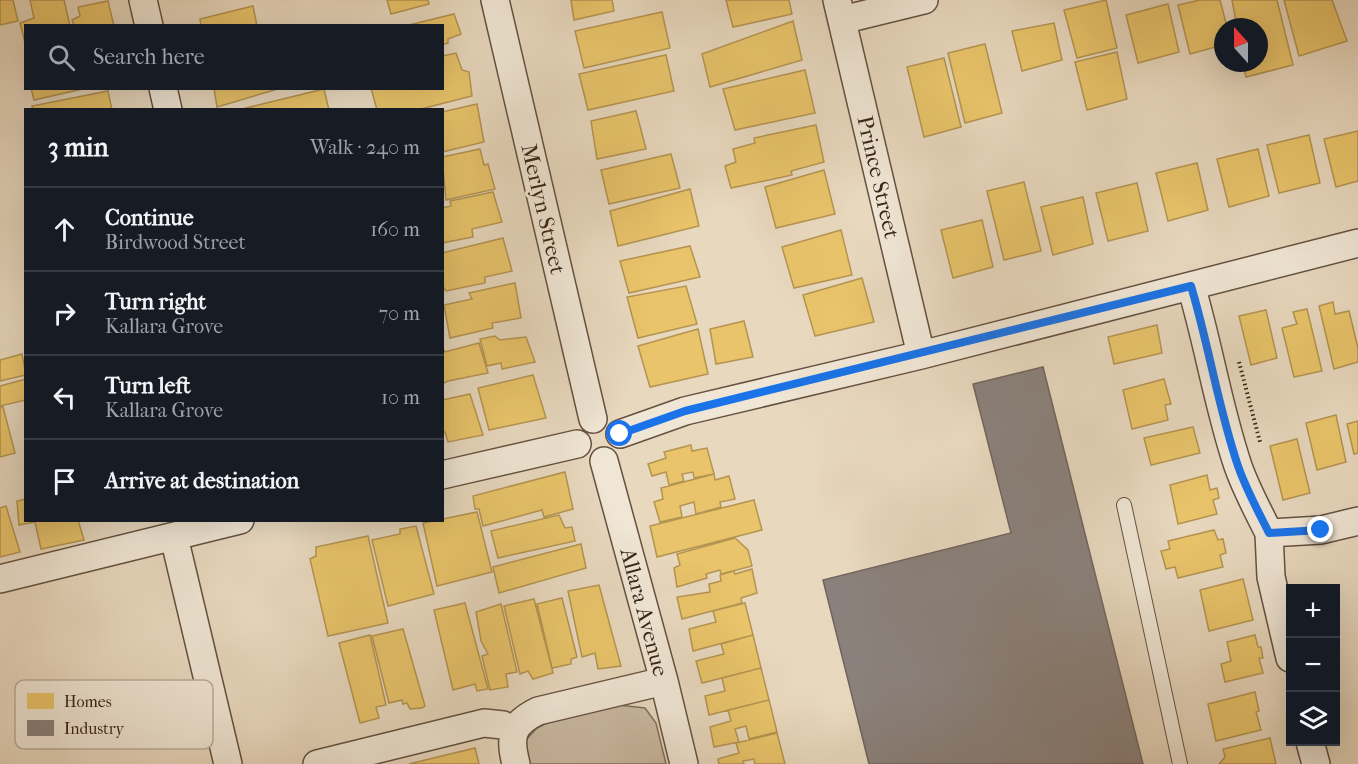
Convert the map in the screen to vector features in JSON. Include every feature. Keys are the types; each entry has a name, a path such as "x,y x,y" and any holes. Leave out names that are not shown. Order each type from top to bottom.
{"street":[{"path":"143,0 149,24"},
{"name":"Merlyn Street","path":"495,0 593,419"},
{"path":"840,10 924,0"},
{"name":"Prince Street","path":"840,10 921,355"},
{"path":"163,90 168,108"},
{"path":"620,434 685,411 921,355 1358,243"},
{"path":"1191,286 1206,337 1219,401 1239,468 1269,533 1271,577 1286,641"},
{"path":"593,419 607,419 620,434 621,441 616,454 604,461 591,460 585,456 577,444 582,426 593,419"},
{"path":"444,475 577,444"},
{"name":"Allara Avenue","path":"604,461 664,681 684,764"},
{"path":"1269,533 1321,530 1358,521"},
{"path":"0,579 232,522"},
{"path":"174,537 208,680"},
{"path":"516,764 511,743 514,731 525,717 538,711 664,681"},
{"path":"213,701 228,764"},
{"path":"317,764 484,723 503,725 514,731"},
{"path":"1311,746 1316,764"}],"lane":[{"path":"1124,505 1180,764"}],"path":[{"path":"1238,358 1262,450"}],"shaded area":[{"path":"618,705 645,708 656,723 666,764 527,764 525,741 537,728 547,723"}],"building: Homes":[{"path":"0,0 13,0 18,21 0,25"},
{"path":"30,0 64,0 70,24 24,24 24,39 20,23 34,18"},
{"path":"387,0 428,0 429,4 391,14"},
{"path":"571,0 612,0 614,11 574,20"},
{"path":"726,0 789,0 792,14 733,27"},
{"path":"1106,0 1117,48 1077,58 1064,10"},
{"path":"1200,0 1220,0 1225,18 1214,18 1214,47 1190,54 1178,5"},
{"path":"1232,0 1277,0 1293,65 1268,71 1268,18 1235,18"},
{"path":"1284,0 1332,0 1347,41 1299,56"},
{"path":"108,1 114,24 73,24 72,20 80,16 78,7"},
{"path":"1168,4 1179,52 1138,63 1126,15"},
{"path":"253,6 257,24 201,24 200,19"},
{"path":"662,12 670,48 584,68 575,31"},
{"path":"454,14 461,34 448,39 448,43 444,44 444,24 413,24"},
{"path":"793,21 802,60 710,87 702,54"},
{"path":"1054,23 1062,60 1022,71 1012,31"},
{"path":"985,44 1002,113 965,123 948,53"},
{"path":"1117,52 1127,99 1087,110 1075,62"},
{"path":"456,53 462,70 469,72 472,96 425,108 376,108 372,90 444,90 444,56"},
{"path":"666,55 674,91 588,110 579,74"},
{"path":"944,58 961,127 924,137 907,67"},
{"path":"805,70 815,113 735,130 723,89"},
{"path":"1245,72 1266,72 1246,77"},
{"path":"32,90 78,90 34,100"},
{"path":"214,90 274,90 217,107"},
{"path":"324,90 329,108 246,108"},
{"path":"108,91 112,108 32,108 32,106"},
{"path":"477,104 484,142 444,152 444,112"},
{"path":"636,111 646,149 597,159 591,121"},
{"path":"816,125 824,162 791,171 792,175 731,188 725,166 736,162 733,149 755,143 754,138"},
{"path":"1358,131 1358,181 1336,187 1324,139"},
{"path":"1309,135 1320,183 1279,193 1267,145"},
{"path":"480,149 484,165 488,164 495,189 446,200 444,157"},
{"path":"1258,149 1269,196 1229,207 1217,159"},
{"path":"671,154 680,188 609,204 601,170"},
{"path":"1197,163 1208,210 1168,221 1156,173"},
{"path":"824,170 835,214 776,228 765,187"},
{"path":"1024,182 1041,251 1004,260 987,191"},
{"path":"1137,183 1148,231 1108,241 1096,193"},
{"path":"690,189 699,226 618,246 610,211"},
{"path":"493,192 502,222 472,229 473,237 444,243 444,208 451,206 450,201"},
{"path":"1083,197 1093,244 1053,255 1041,207"},
{"path":"982,220 993,267 953,278 941,230"},
{"path":"841,230 852,275 794,288 782,247"},
{"path":"503,238 512,271 485,277 485,283 446,291 444,288 444,253"},
{"path":"690,246 700,277 629,293 620,261"},
{"path":"862,278 874,322 815,336 803,295"},
{"path":"515,283 521,318 492,323 493,328 450,338 444,305 472,299 469,293"},
{"path":"686,286 697,324 638,338 627,297"},
{"path":"1333,302 1335,314 1349,311 1358,348 1358,362 1334,369 1319,306"},
{"path":"1307,309 1322,371 1294,377 1282,328 1297,324 1293,312"},
{"path":"1266,310 1277,358 1251,365 1239,316"},
{"path":"744,321 753,357 716,364 710,329"},
{"path":"1157,325 1162,353 1114,364 1108,337"},
{"path":"698,329 708,374 650,387 638,346"},
{"path":"495,336 500,340 526,337 535,362 502,369 501,363 487,366 480,339"},
{"path":"479,343 488,373 444,383 444,350 445,352"},
{"path":"22,354 24,375 0,381 0,360"},
{"path":"533,375 546,418 489,430 478,388"},
{"path":"1164,379 1171,404 1165,405 1168,420 1132,429 1123,390"},
{"path":"24,380 24,400 0,406 0,386"},
{"path":"470,394 483,435 448,442 444,432 444,400"},
{"path":"0,407 3,407 15,453 0,457"},
{"path":"1336,415 1346,462 1317,470 1306,423"},
{"path":"1358,421 1358,453 1354,454 1347,424"},
{"path":"1193,427 1200,453 1151,465 1144,438"},
{"path":"1297,439 1310,493 1283,500 1270,446"},
{"path":"691,445 692,451 707,448 714,474 694,478 693,472 682,474 684,481 669,485 666,472 652,476 648,464 666,458 664,452"},
{"path":"565,472 573,509 544,517 542,510 483,526 479,509 475,509 473,496"},
{"path":"714,474 715,480 729,476 735,499 720,502 721,507 696,514 694,502 680,506 682,517 660,522 654,502 663,499 661,488"},
{"path":"1207,475 1210,490 1217,488 1219,498 1213,500 1217,514 1178,524 1170,485"},
{"path":"24,499 24,522 35,522 19,525 17,501"},
{"path":"754,500 762,530 657,557 650,526"},
{"path":"6,506 20,552 0,557 0,508"},
{"path":"477,512 492,572 437,586 423,523 444,522 444,519"},
{"path":"559,515 565,528 572,527 575,541 498,558 491,531"},
{"path":"35,522 79,522 84,540 41,549"},
{"path":"416,526 434,594 388,606 372,540 400,534 400,529"},
{"path":"1214,530 1218,540 1223,539 1226,553 1220,555 1223,567 1178,578 1175,567 1166,569 1161,551 1170,549 1168,541"},
{"path":"368,536 388,623 328,636 310,559 316,556 316,547"},
{"path":"735,538 748,550 752,566 721,574 720,570 706,574 707,578 677,587 674,568 680,565 677,554"},
{"path":"581,544 586,568 499,593 493,567"},
{"path":"752,569 757,593 741,598 742,603 682,619 677,597 710,592 709,584 721,581 720,575"},
{"path":"1243,579 1253,620 1209,631 1200,590"},
{"path":"599,585 621,666 598,669 595,653 582,657 568,591"},
{"path":"562,598 577,657 571,659 571,664 552,668 537,604"},
{"path":"534,599 553,673 533,679 528,671 520,674 504,606"},
{"path":"465,603 488,689 477,691 475,684 453,690 434,610"},
{"path":"745,603 753,635 693,651 689,629 716,622 713,611"},
{"path":"501,604 517,672 506,674 508,687 490,690 482,656 488,654 481,641 476,612"},
{"path":"403,629 425,706 422,708 410,709 407,703 403,704 402,700 389,703 372,636"},
{"path":"370,635 386,705 376,707 379,718 360,723 339,643"},
{"path":"753,635 761,668 702,683 696,661 724,654 721,644"},
{"path":"1255,635 1258,647 1261,647 1263,658 1259,658 1263,673 1225,682 1221,664 1231,661 1227,642"},
{"path":"761,668 769,700 709,715 705,696 725,691 722,678"},
{"path":"1255,692 1259,711 1256,712 1261,730 1216,741 1208,704"},
{"path":"769,700 777,732 749,739 746,726 735,729 739,742 714,747 710,727 731,721 728,710"},
{"path":"777,733 785,764 755,764 754,759 743,761 744,764 719,764 718,759 739,753 736,743"},
{"path":"1270,738 1276,764 1219,764 1225,757 1223,749"},
{"path":"475,748 479,764 409,764"}],"building: Industry":[{"path":"1043,367 1143,764 869,764 823,580 1011,533 973,384"}],"route":[{"path":"620,434 685,411 921,355 1191,286 1206,337 1219,401 1239,468 1269,533 1321,530"}]}
